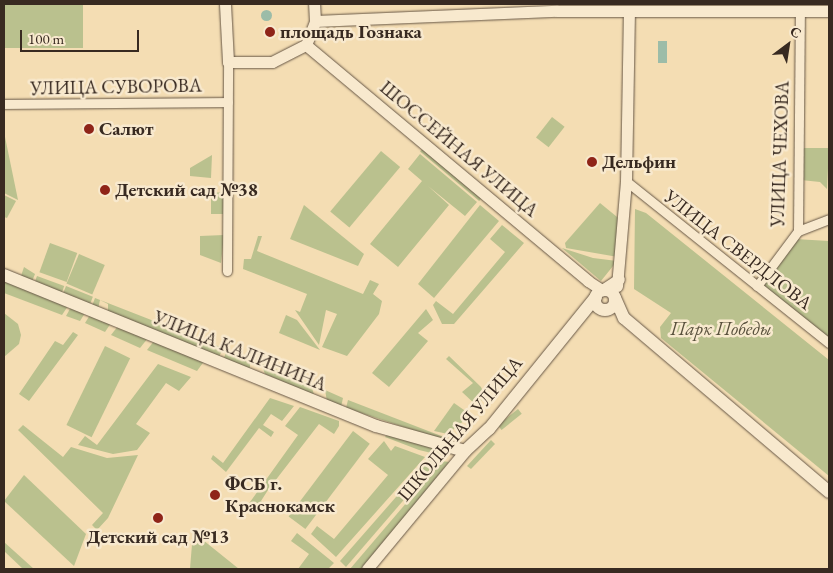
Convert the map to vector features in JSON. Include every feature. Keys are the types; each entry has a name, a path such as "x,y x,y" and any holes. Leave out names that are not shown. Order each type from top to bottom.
{"main road":[{"name":"УЛИЦА КАЛИНИНА","path":"4,275 376,426 465,451"},
{"name":"ШКОЛЬНАЯ УЛИЦА","path":"465,451 489,429 599,294"},
{"path":"599,294 615,298"},
{"path":"599,294 604,310"},
{"path":"583,314 604,310 613,306 615,298"},
{"path":"615,298 624,318"},
{"path":"604,310 624,318 829,492"}],"street":[{"path":"225,4 228,62 226,271"},
{"path":"228,62 272,62 306,45 315,21 314,4"},
{"path":"315,21 629,7 829,11"},
{"path":"615,298 619,279 626,181 629,7"},
{"name":"УЛИЦА ЧЕХОВА","path":"757,286 798,231 800,11"},
{"name":"ШОССЕЙНАЯ УЛИЦА","path":"306,45 588,282 599,294"},
{"name":"УЛИЦА СУВОРОВА","path":"4,104 228,102"},
{"name":"УЛИЦА СВЕРДЛОВА","path":"626,181 829,343"},
{"path":"798,231 829,219"},
{"path":"599,294 619,279"},
{"name":"ШКОЛЬНАЯ УЛИЦА","path":"367,569 465,451"}],"green space":[{"path":"4,4 83,4 83,48 4,48"},
{"path":"552,117 565,127 549,147 536,137"},
{"path":"4,132 18,200 4,193"},
{"path":"424,147 483,196 479,201 420,152"},
{"path":"801,148 829,148 827,189 820,182 801,180"},
{"path":"381,151 400,167 349,228 330,212"},
{"path":"420,154 477,202 465,216 428,186 449,205 398,267 370,244 422,181 408,169"},
{"path":"212,155 211,178 190,176 190,168"},
{"path":"225,192 223,214 211,214 211,193"},
{"path":"4,195 16,201 7,218 4,217"},
{"path":"600,203 622,221 618,257 566,248 565,243"},
{"path":"304,205 364,254 358,266 290,239"},
{"path":"480,205 499,221 434,298 418,284"},
{"name":"Парк Победы","path":"635,209 646,213 829,360 829,476 661,338 660,327 671,313 634,289"},
{"path":"502,225 524,243 454,324 442,324 433,305 436,301 453,314 505,252 490,239"},
{"path":"224,235 221,263 200,255 200,236"},
{"path":"258,236 262,236 257,251 363,294 370,280 379,284 373,294 382,301 379,314 347,356 322,347 337,314 326,310 319,345 295,310 300,312 307,294 243,269 244,259 251,259"},
{"path":"795,239 829,241 829,340 761,284"},
{"path":"50,243 77,253 67,282 39,272"},
{"path":"562,248 593,258 617,261 601,281"},
{"path":"79,254 105,265 92,294 66,283"},
{"path":"24,267 35,274 31,284 20,279"},
{"path":"37,276 64,286 61,294 34,284"},
{"path":"4,279 68,306 62,315 4,293"},
{"path":"66,286 93,297 89,306 62,295"},
{"path":"95,298 223,348 219,357 108,313 108,304 100,300 98,309 92,306"},
{"path":"71,307 85,313 80,321 66,316"},
{"path":"426,309 433,320 418,333 428,341 389,387 372,373"},
{"path":"4,313 18,324 21,335 19,344 4,357"},
{"path":"90,315 111,323 105,332 85,323"},
{"path":"286,315 297,320 320,350 279,333"},
{"path":"118,326 148,338 140,348 111,335"},
{"path":"73,332 78,335 29,401 19,394 55,341 63,345"},
{"path":"154,341 205,360 197,371 147,350"},
{"path":"105,346 130,358 92,437 66,425"},
{"path":"227,350 250,359 250,369 224,358"},
{"path":"449,356 481,387 485,396 477,406 462,392 473,383 446,359"},
{"path":"261,363 311,384 314,395 265,374"},
{"path":"158,364 191,377 179,391 166,383 136,424 150,433 137,450 113,454 78,445 85,436 97,445"},
{"path":"325,390 343,398 341,407 327,401"},
{"path":"270,398 294,406 282,421 271,414 263,425 274,432 271,437 259,428 226,472 211,459 213,455 223,463"},
{"path":"348,400 449,439 449,442 346,408"},
{"path":"454,403 464,410 466,419 448,434 434,431"},
{"path":"300,407 339,421 339,426 334,434 319,424 268,490 261,501 274,512 245,509 298,435 285,426"},
{"path":"518,409 522,414 502,430 498,425"},
{"path":"23,425 63,457 71,447 107,458 138,455 108,518 97,530 92,525 103,513 18,430"},
{"path":"353,431 370,444 305,529 289,516"},
{"path":"388,433 451,450 444,456 419,450 385,437"},
{"path":"491,440 495,444 471,469 467,466"},
{"path":"384,441 391,451 395,446 425,457 336,557 311,534 317,526 334,539 388,475 368,459"},
{"path":"431,457 439,459 346,567 340,561"},
{"path":"442,461 449,462 364,569 350,569"},
{"path":"24,475 86,534 74,566 4,501"},
{"path":"193,532 239,569 190,569"},
{"path":"297,533 334,563 328,569 298,569 309,554 291,541"},
{"path":"4,542 34,569 23,569 4,551"}],"shaded area":[{"path":"266,9 272,15 266,21 260,15"},
{"path":"658,41 667,41 667,63 658,63"}],"place":[{"name":"площадь Гознака","path":"270,32"},
{"name":"Салют","path":"89,129"},
{"name":"Дельфин","path":"592,162"},
{"name":"Детский сад №38","path":"105,190"},
{"name":"ФСБ г. Краснокамск","path":"215,495"},
{"name":"Детский сад №13","path":"158,518"}]}
